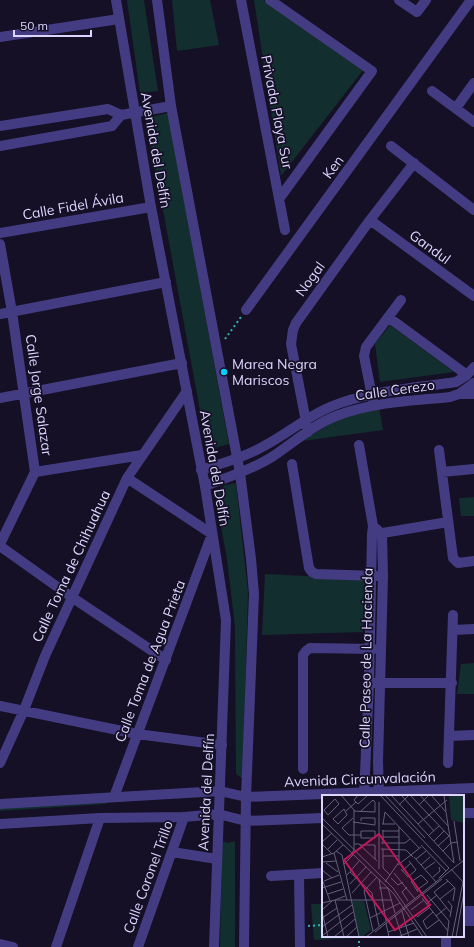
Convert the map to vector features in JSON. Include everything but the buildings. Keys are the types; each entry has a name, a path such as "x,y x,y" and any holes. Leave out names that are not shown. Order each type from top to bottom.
{"street":[{"name":"Avenida del Delfín","path":"116,0 151,207 205,486 226,620 214,947"},
{"name":"Avenida del Delfín","path":"157,0 170,106 240,472 251,559 254,594 246,797 244,947"},
{"name":"Privada Playa Sur","path":"241,0 285,230"},
{"path":"270,0 372,71 279,199"},
{"path":"399,0 417,12 426,0"},
{"name":"Ken","path":"246,310 471,0"},
{"path":"0,37 119,19"},
{"path":"456,108 474,83"},
{"path":"432,91 474,122"},
{"path":"0,126 108,109 121,115 170,106"},
{"path":"0,146 112,126 121,115"},
{"path":"391,146 474,210"},
{"name":"Nogal","path":"308,432 291,344 293,330 296,323 370,220 414,163"},
{"name":"Calle Fidel Ávila","path":"0,233 151,207"},
{"name":"Gandul","path":"370,220 474,296"},
{"name":"Calle Jorge Salazar","path":"0,244 12,312 35,472 0,545"},
{"path":"0,314 166,282"},
{"path":"374,405 364,356 366,347 401,300"},
{"path":"388,317 470,379"},
{"path":"0,398 182,363"},
{"path":"459,394 470,379 474,367"},
{"name":"Calle Cerezo","path":"237,458 265,446 305,420 329,407 349,400 470,379"},
{"name":"Calle Toma de Chihuahua","path":"0,763 24,710 45,656 127,478 187,391"},
{"name":"Calle Cerezo","path":"240,472 271,457 308,432 334,417 352,410 374,405 450,397 459,394 474,394"},
{"name":"Calle Paseo de La Hacienda","path":"359,446 376,531 383,576 380,648 381,683 378,761 379,794"},
{"path":"439,450 452,558 458,563 474,561"},
{"path":"35,472 142,456"},
{"name":"Avenida del Delfín","path":"202,470 237,458"},
{"path":"292,464 310,568 312,572 316,574 383,576"},
{"path":"442,472 474,469"},
{"name":"Avenida del Delfín","path":"205,486 240,472"},
{"path":"127,478 212,534"},
{"path":"376,531 448,522"},
{"name":"Calle Paseo de La Hacienda","path":"364,795 369,683 371,576 376,531"},
{"name":"Calle Toma de Agua Prieta","path":"114,797 212,534"},
{"path":"0,545 72,598 166,660"},
{"path":"448,763 452,683 453,615"},
{"path":"453,630 474,629"},
{"path":"303,769 303,655 310,648 380,648"},
{"path":"369,683 452,683"},
{"path":"0,706 137,734 222,745"},
{"path":"450,736 474,735"},
{"path":"366,761 378,761"},
{"name":"Avenida Circunvalación","path":"364,795 474,788"},
{"name":"Avenida Circunvalación","path":"0,804 220,791 246,797 322,796"},
{"path":"0,824 100,818 184,817 218,814 246,820 322,818"},
{"name":"Calle Coronel Trillo","path":"138,947 184,817"},
{"path":"56,947 100,818"},
{"path":"172,852 217,859"},
{"path":"271,876 322,873"},
{"path":"299,875 300,947"},
{"path":"0,944 13,947"}],"path":[{"path":"217,350 246,310"},
{"path":"299,927 322,925"}],"green space":[{"path":"127,0 144,0 158,91 140,93"},
{"path":"172,0 210,0 219,45 177,51"},
{"path":"254,0 263,0 364,69 281,176"},
{"path":"168,113 229,444 218,447 207,448 146,118"},
{"path":"390,325 454,372 380,382 375,344"},
{"path":"379,407 383,430 302,441 350,412"},
{"path":"236,483 248,592 243,779 236,774 235,627 227,559 215,495 225,485"},
{"path":"474,497 474,516 461,516 459,498"},
{"path":"265,574 365,579 363,632 262,635"},
{"path":"474,663 474,694 457,694 461,664"},
{"path":"108,801 105,804 0,811 0,804"},
{"path":"222,841 228,843 235,841 235,947 220,947"},
{"path":"311,904 322,904 322,937 378,937 314,940"}],"place":[{"name":"Marea Negra Mariscos","path":"224,372"}]}
